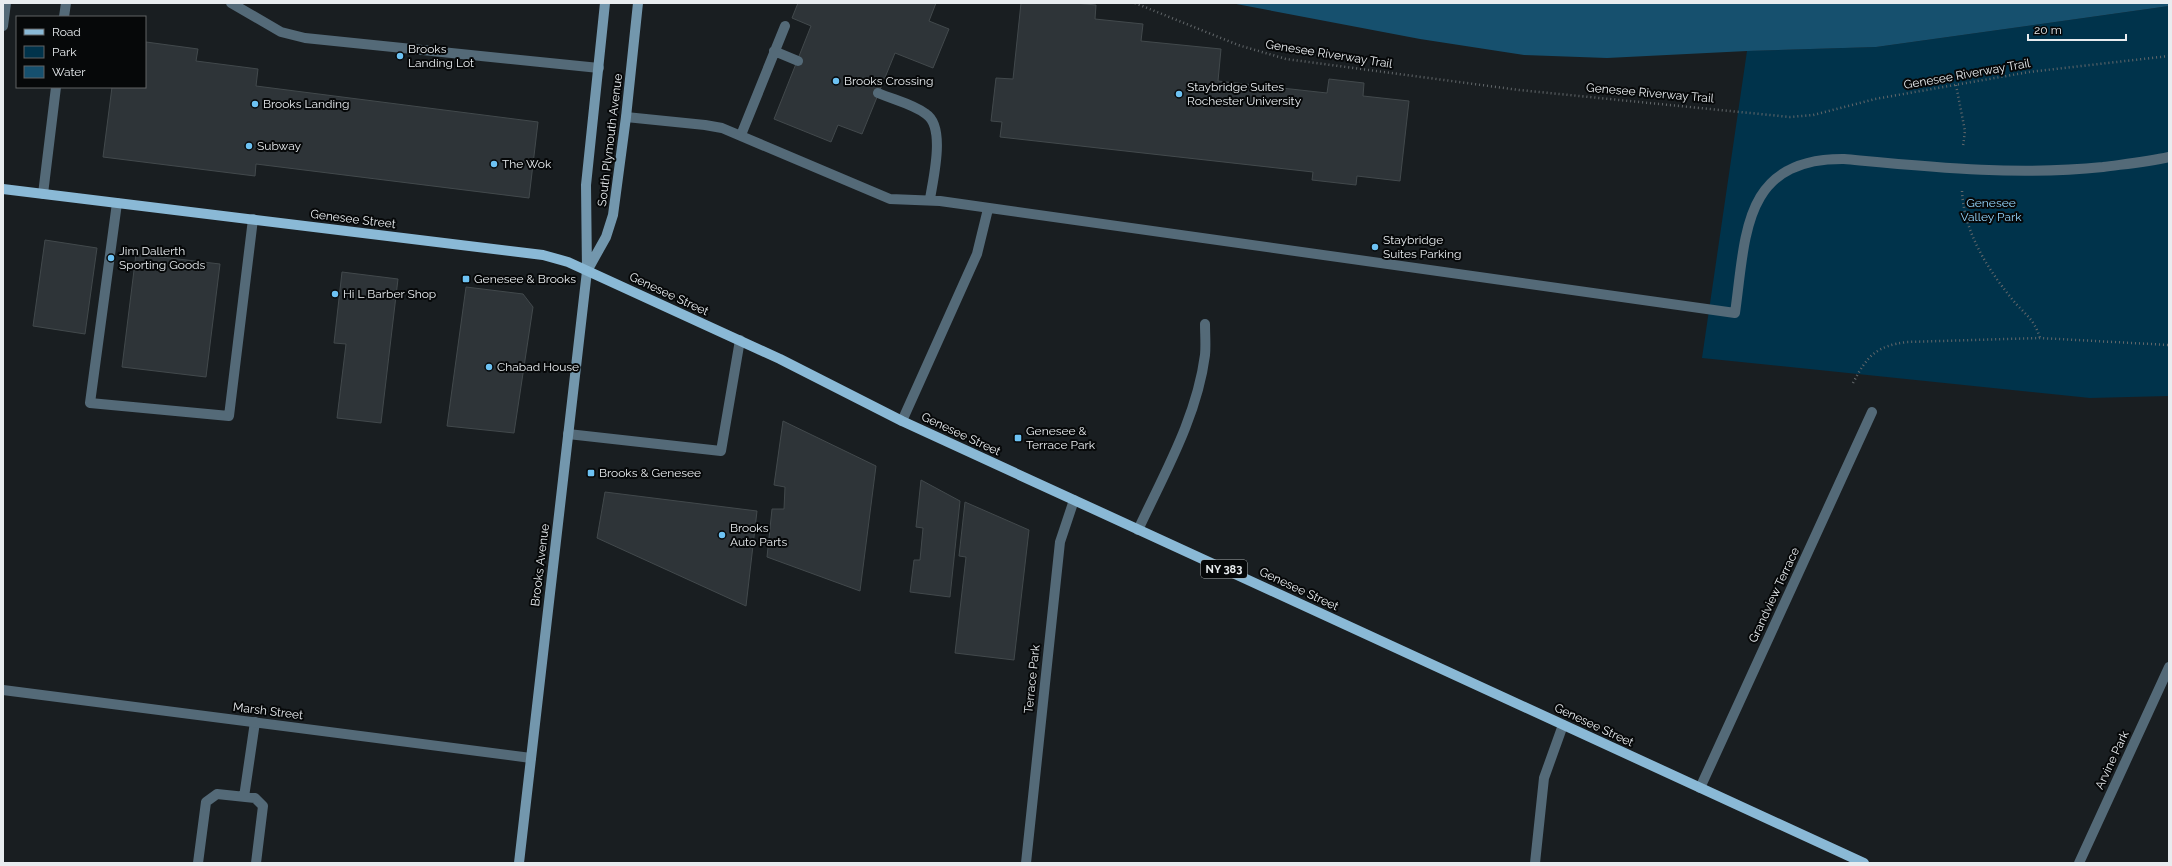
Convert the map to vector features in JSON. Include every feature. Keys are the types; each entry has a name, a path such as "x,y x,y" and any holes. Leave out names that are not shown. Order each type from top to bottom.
{"main road":[{"name":"South Plymouth Avenue","path":"587,270 586,185 605,3"},
{"name":"South Plymouth Avenue","path":"587,270 606,236 613,215 626,116 638,3"},
{"name":"Genesee Street","path":"3,189 556,257 740,340 902,421 1864,863"},
{"name":"Brooks Avenue","path":"519,863 587,270"}],"street":[{"path":"3,26 6,3"},
{"path":"64,16 66,3"},
{"path":"231,3 281,32 305,38 599,68"},
{"path":"741,135 784,26"},
{"path":"774,51 798,60"},
{"path":"43,194 56,88"},
{"path":"878,93 927,114 934,122 937,142 930,199"},
{"path":"626,116 705,124 741,135 890,199 930,199 1735,313 1747,233 1752,215 1760,197 1772,182 1788,169 1806,162 1826,159 1961,170 2058,170 2127,164 2169,157"},
{"path":"117,203 90,404 229,416 253,220"},
{"path":"902,421 977,254 988,208"},
{"path":"1138,530 1184,433 1205,355 1205,324"},
{"path":"568,434 721,452 740,340"},
{"name":"Grandview Terrace","path":"1700,788 1872,412"},
{"name":"Terrace Park","path":"1026,863 1060,542 1074,500"},
{"name":"Arvine Park","path":"2080,863 2169,667"},
{"name":"Marsh Street","path":"3,690 531,758"},
{"path":"244,797 255,722"},
{"path":"1535,863 1544,778 1563,725"},
{"path":"198,863 206,802 217,794 255,798 263,806 256,863"}],"path":[{"name":"Genesee Riverway Trail","path":"1135,3 1238,45 1286,59 1555,94 1802,117 1875,99 2051,69 2169,56"},
{"path":"1956,85 1964,131 1961,170 1962,195 1967,217 1981,255 2011,297 2032,318 2040,338"},
{"path":"1853,383 1863,364 1876,351 1889,344 1907,342 2040,338 2169,346"}],"green space":[{"name":"Genesee Valley Park","path":"2169,6 2169,396 2090,398 1702,358 1747,51 1876,47"}],"water":[{"path":"1231,3 2169,3 2169,6 1876,47 1747,51 1607,58 1524,55 1420,39"}],"building":[{"name":"Brooks Crossing","path":"798,3 936,3 929,21 949,29 933,68 895,53 862,134 838,125 831,142 774,119 811,26 792,18"},
{"name":"Staybridge Suites Rochester University","path":"1021,3 1075,3 1096,5 1095,19 1143,24 1141,41 1221,49 1218,81 1327,93 1329,79 1364,83 1363,96 1409,101 1400,181 1357,176 1356,185 1312,180 1313,172 1000,137 1002,122 991,121 996,78 1013,79"},
{"name":"Brooks Landing","path":"146,42 198,49 196,61 258,69 256,86 538,122 529,198 256,164 255,176 103,157 112,88 146,88"},
{"path":"45,240 97,248 85,334 33,326"},
{"path":"136,254 220,264 206,377 122,367"},
{"path":"342,272 398,279 381,423 337,418 346,344 334,343"},
{"name":"Chabad House","path":"466,287 523,294 533,307 514,433 447,426"},
{"path":"783,421 876,466 860,591 767,557 772,509 784,509 785,487 774,485"},
{"path":"921,480 960,501 950,597 910,592 914,560 920,560 923,528 916,527"},
{"path":"605,492 757,511 746,606 597,538"},
{"path":"965,502 1029,530 1014,660 955,653 966,557 959,556"}],"place":[{"name":"Brooks Landing Lot","path":"400,56"},
{"name":"Brooks Crossing","path":"836,81"},
{"name":"Staybridge Suites Rochester University","path":"1179,94"},
{"name":"Brooks Landing","path":"255,104"},
{"name":"Subway","path":"249,146"},
{"name":"The Wok","path":"494,164"},
{"name":"Staybridge Suites Parking","path":"1375,247"},
{"name":"Jim Dallerth Sporting Goods","path":"111,258"},
{"name":"Genesee & Brooks","path":"466,279"},
{"name":"Hi L Barber Shop","path":"335,294"},
{"name":"Chabad House","path":"489,367"},
{"name":"Genesee & Terrace Park","path":"1018,438"},
{"name":"Brooks & Genesee","path":"591,473"},
{"name":"Brooks Auto Parts","path":"722,535"}]}
